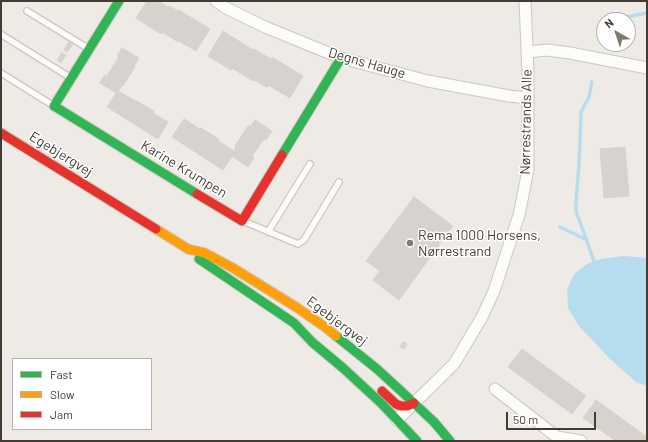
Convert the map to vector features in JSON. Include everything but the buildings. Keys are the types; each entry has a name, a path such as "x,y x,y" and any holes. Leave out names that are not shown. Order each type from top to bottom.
{"street":[{"path":"54,106 119,1"},
{"name":"Degns Hauge","path":"216,1 226,8 265,27 341,58 428,81 508,96 528,98"},
{"name":"Nørrestrands Alle","path":"397,420 454,364 482,317 494,291 519,215 528,170 528,98 525,1"},
{"path":"527,52 547,50 570,53 647,68"},
{"path":"242,221 341,58"},
{"name":"Karine Krumpen","path":"54,106 242,221"},
{"name":"Egebjergvej","path":"1,133 188,248 205,254 233,268 296,307 377,369 434,422 450,441"},
{"name":"Egebjergvej","path":"188,248 200,261 294,324 312,342 381,403 417,441"},
{"path":"294,324 309,330 364,375"},
{"path":"376,385 396,404 407,406 414,403"},
{"path":"495,389 557,437 581,441"}],"lane":[{"path":"27,11 89,49"},
{"path":"2,35 72,78"},
{"path":"1,73 54,106"},
{"path":"268,232 310,164"},
{"path":"242,221 298,244 304,240 339,182"}],"water":[{"path":"624,256 647,258 647,386 636,382 610,359 579,326 568,308 567,290 574,274 587,264 600,259"}],"waterway":[{"path":"636,15 647,13"},
{"path":"592,82 589,97 581,112 576,211 594,261"},
{"path":"560,227 587,240"}],"traffic: fast":[{"path":"119,1 54,106 197,194"},
{"path":"282,155 341,58"},
{"path":"199,259 294,323 312,342 381,403 417,441"},
{"path":"336,336 377,369 401,391 434,422 450,441"}],"traffic: slow":[{"path":"156,229 188,249 205,253 233,268 296,307 336,336"}],"traffic: jam":[{"path":"1,133 156,229"},
{"path":"197,194 242,221 282,155"},
{"path":"382,391 396,404 401,406 407,406 414,403"}],"place":[{"name":"Rema 1000 Horsens, Nørrestrand","path":"410,243"}]}
